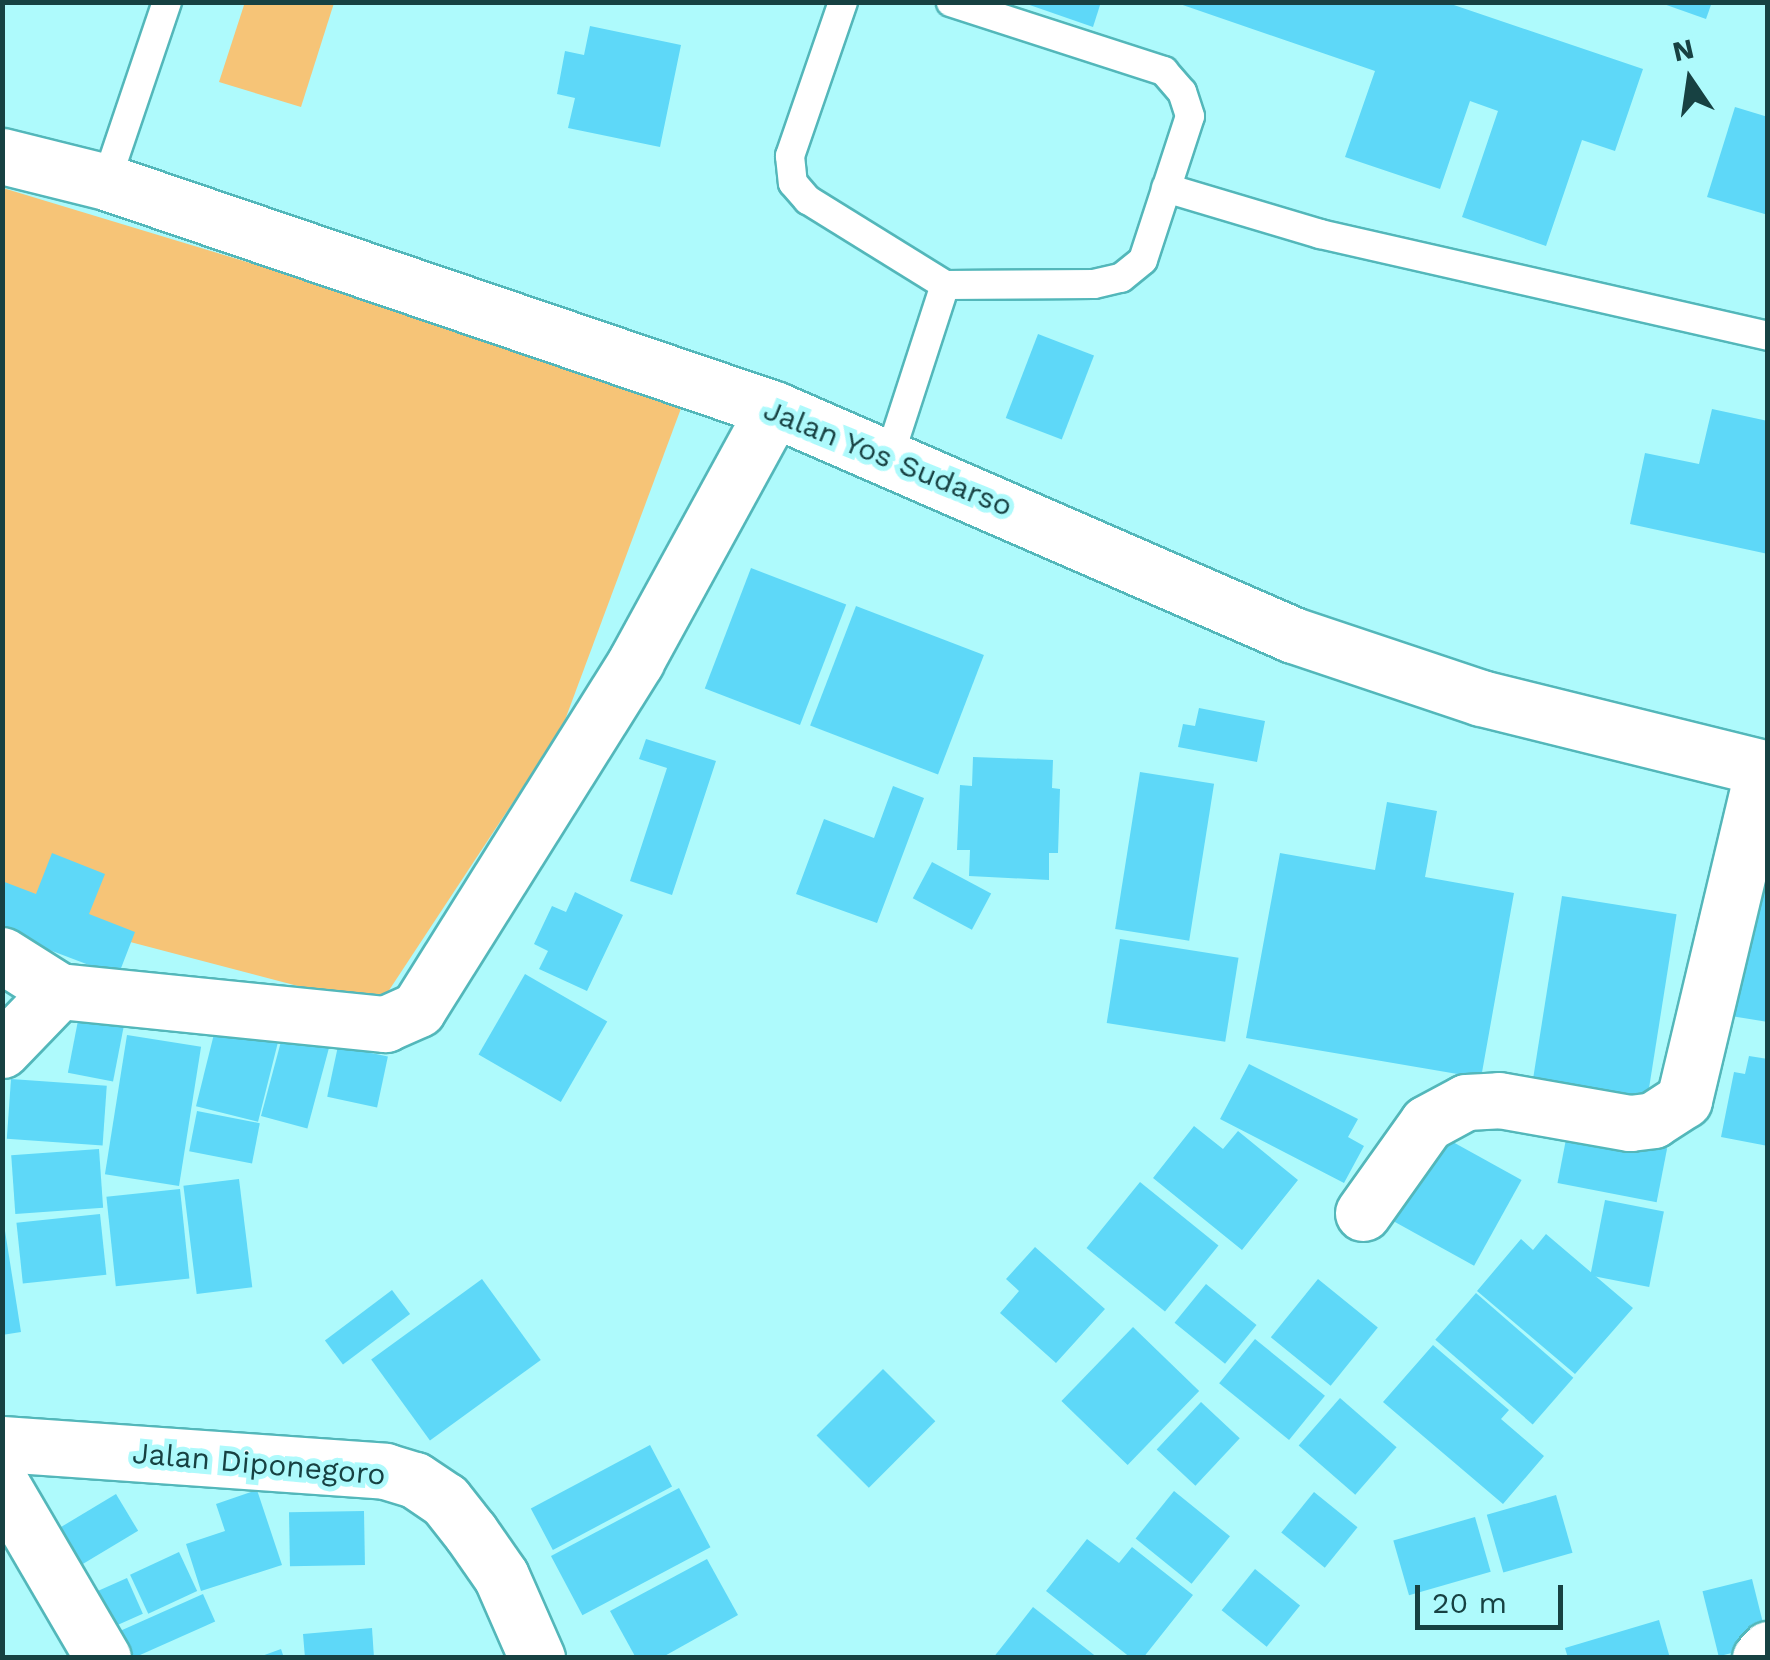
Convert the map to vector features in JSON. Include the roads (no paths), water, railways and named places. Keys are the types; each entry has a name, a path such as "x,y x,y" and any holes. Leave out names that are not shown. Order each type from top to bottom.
{"main road":[{"name":"Jalan Yos Sudarso","path":"2,156 106,182 774,409 890,454 1292,634 1481,698 1765,769"},
{"path":"2,955 59,992 385,1024 418,1008 636,661 774,409"},
{"path":"1363,1213 1427,1124 1466,1102 1499,1100 1630,1123 1653,1120 1684,1100 1765,769"},
{"path":"2,1050 59,992"},
{"name":"Jalan Diponegoro","path":"2,1444 385,1471 414,1480 444,1500 481,1547 537,1658"},
{"path":"2,1485 103,1658"},
{"path":"1760,1658 1768,1649"}],"lane":[{"path":"106,182 167,2"},
{"path":"842,2 790,156 793,183 808,200 945,285 1094,284 1121,278 1143,260 1190,116 1164,71 951,2"},
{"path":"1166,188 1320,234 1768,336"},
{"path":"890,454 945,285"}]}
